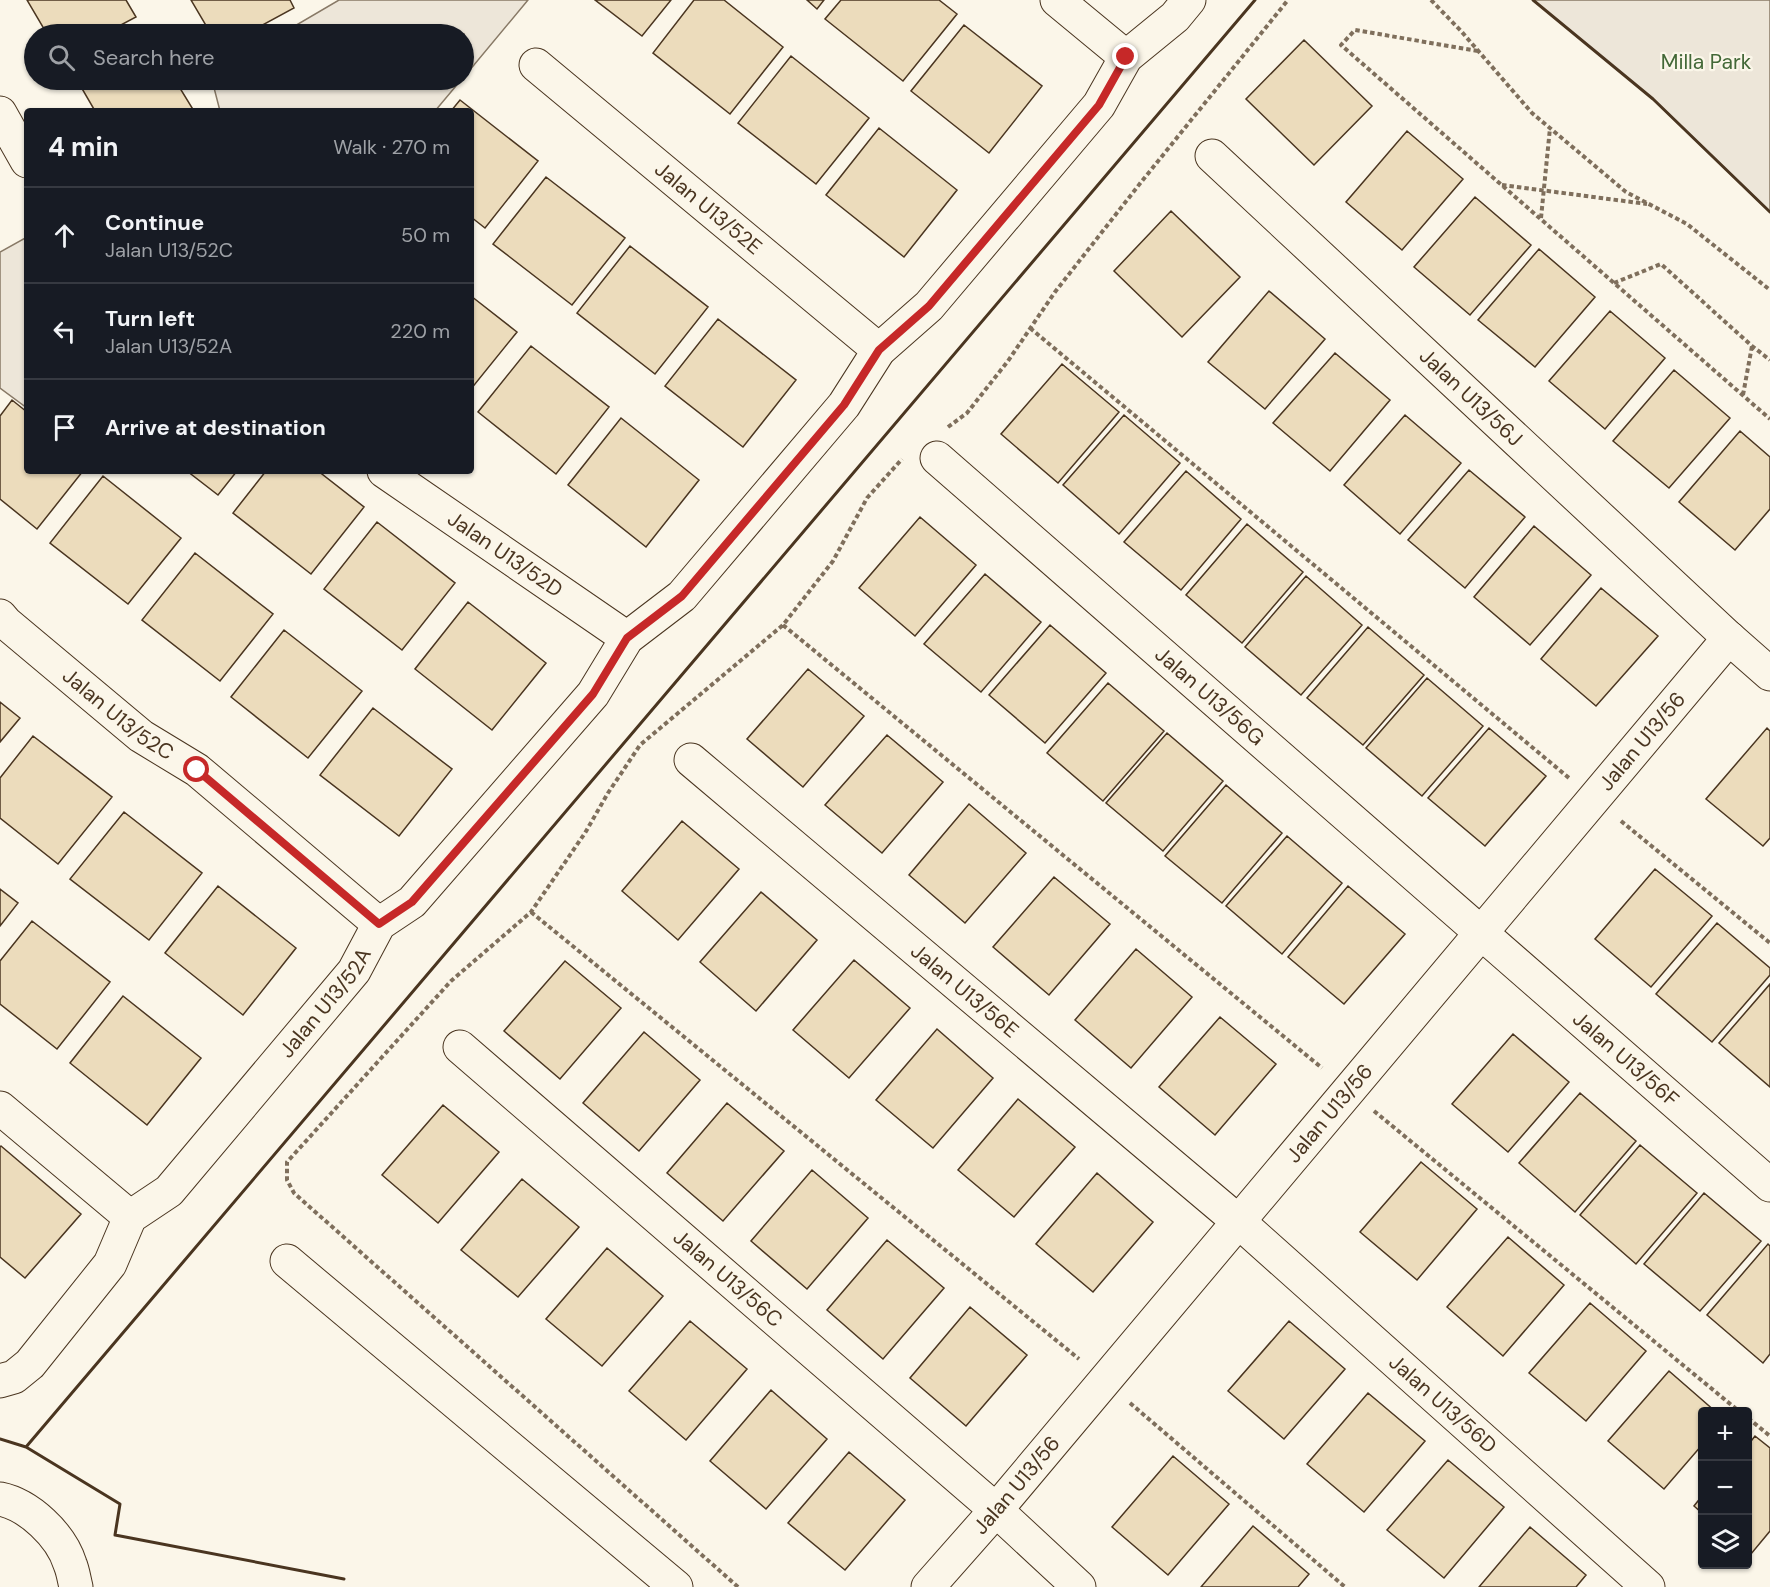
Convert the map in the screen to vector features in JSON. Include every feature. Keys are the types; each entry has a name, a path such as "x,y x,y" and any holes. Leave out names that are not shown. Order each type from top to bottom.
{"street":[{"path":"1057,0 1126,57"},
{"name":"Jalan U13/52A","path":"130,1217 169,1191 354,971 379,924 412,902 593,694 627,638 682,596 844,405 879,350 929,306 1099,105 1126,57 1175,16 1189,0"},
{"name":"Jalan U13/52E","path":"536,65 879,350"},
{"path":"0,113 24,156"},
{"name":"Jalan U13/56J","path":"1212,156 1770,674"},
{"name":"Jalan U13/56G","path":"937,458 1482,933"},
{"name":"Jalan U13/52D","path":"388,474 627,638"},
{"name":"Jalan U13/52C","path":"0,616 141,736 197,770 379,924"},
{"name":"Jalan U13/56","path":"928,1587 996,1510 1729,638"},
{"name":"Jalan U13/56E","path":"691,760 1239,1222"},
{"name":"Jalan U13/56F","path":"1482,933 1770,1185"},
{"name":"Jalan U13/56C","path":"460,1047 996,1510 1079,1587"},
{"path":"0,1108 130,1217 110,1264 103,1273 30,1364 14,1377 0,1381"},
{"name":"Jalan U13/56D","path":"1239,1222 1648,1587"},
{"path":"287,1262 676,1587"},
{"path":"0,1498 34,1515 55,1536 70,1562 76,1587"}],"path":[{"path":"1431,0 1532,113 1626,192 1687,224 1770,290"},
{"path":"1478,51 1355,30 1341,45 1770,419"},
{"path":"1540,219 1550,128"},
{"path":"1502,185 1651,205"},
{"path":"1614,283 1661,264 1770,360"},
{"path":"1030,328 1770,943"},
{"path":"1743,395 1752,346"},
{"path":"783,624 1734,1407"},
{"path":"531,912 1104,1381 1345,1587"},
{"path":"1752,1421 1770,1436"}],"green space":[{"path":"339,0 528,0 474,65 474,24 298,24"},
{"name":"Milla Park","path":"1533,0 1770,0 1770,212 1653,99"},
{"path":"215,90 453,90 438,108 219,108"},
{"path":"24,239 24,406 0,388 0,252"}],"building":[{"path":"27,0 126,0 136,17 123,24 41,24"},
{"path":"191,0 290,0 294,8 264,24 205,24"},
{"path":"595,0 671,0 642,36"},
{"path":"694,0 724,0 783,47 730,114 653,53"},
{"path":"807,0 824,0 817,9"},
{"path":"841,0 939,0 957,14 903,81 825,19"},
{"path":"964,25 1042,86 989,153 911,91"},
{"path":"1304,40 1372,106 1314,165 1246,99"},
{"path":"791,56 869,118 816,184 738,123"},
{"path":"83,90 181,90 192,108 93,108"},
{"path":"460,100 470,108 453,108"},
{"path":"474,111 538,161 485,228 474,219"},
{"path":"879,128 957,190 904,257 826,195"},
{"path":"1407,131 1463,179 1402,250 1346,202"},
{"path":"546,177 625,238 572,305 493,244"},
{"path":"1475,197 1531,245 1470,315 1414,267"},
{"path":"1171,211 1240,277 1182,337 1114,271"},
{"path":"630,246 708,307 655,374 577,313"},
{"path":"1539,249 1595,297 1535,367 1478,320"},
{"path":"1269,291 1325,339 1265,409 1208,362"},
{"path":"474,298 517,332 474,385"},
{"path":"1610,311 1665,358 1605,429 1549,381"},
{"path":"718,319 796,380 743,447 665,386"},
{"path":"531,346 609,407 556,474 478,412"},
{"path":"1335,353 1390,400 1330,471 1273,423"},
{"path":"1062,364 1119,412 1058,483 1001,434"},
{"path":"1674,370 1730,418 1669,488 1613,441"},
{"path":"12,400 24,410 24,474 81,474 37,529 0,499 0,416"},
{"path":"1124,415 1180,463 1119,534 1063,485"},
{"path":"1405,415 1461,463 1400,534 1344,485"},
{"path":"621,418 699,480 646,547 568,485"},
{"path":"1740,431 1770,457 1770,509 1735,550 1679,502"},
{"path":"1469,470 1525,517 1465,588 1408,540"},
{"path":"1186,471 1241,519 1181,590 1124,542"},
{"path":"191,474 235,474 218,495"},
{"path":"264,474 322,474 364,507 311,574 233,513"},
{"path":"103,476 181,538 128,604 50,543"},
{"path":"920,517 976,565 915,636 859,588"},
{"path":"377,522 455,583 402,650 324,589"},
{"path":"1247,524 1303,572 1242,643 1186,595"},
{"path":"1534,526 1591,575 1530,645 1474,597"},
{"path":"195,553 273,614 220,681 142,620"},
{"path":"985,574 1041,622 981,692 924,644"},
{"path":"1306,576 1362,625 1301,695 1245,647"},
{"path":"1601,588 1658,636 1596,706 1541,659"},
{"path":"468,602 546,663 492,730 415,669"},
{"path":"1050,625 1106,673 1045,743 989,695"},
{"path":"1368,627 1424,675 1363,745 1307,698"},
{"path":"284,630 362,691 308,758 231,697"},
{"path":"808,669 864,716 803,787 747,739"},
{"path":"1427,678 1483,726 1422,796 1366,748"},
{"path":"1108,683 1164,731 1103,801 1047,753"},
{"path":"0,702 20,718 0,742"},
{"path":"373,708 452,769 399,836 320,775"},
{"path":"1489,728 1546,776 1485,846 1428,798"},
{"path":"1767,728 1770,731 1770,838 1763,846 1706,799"},
{"path":"1167,733 1223,781 1163,851 1106,803"},
{"path":"887,735 943,782 882,853 825,805"},
{"path":"33,736 112,797 58,864 0,818 0,778"},
{"path":"1226,785 1282,833 1222,903 1165,856"},
{"path":"969,804 1026,853 965,923 909,875"},
{"path":"124,812 202,873 149,940 70,879"},
{"path":"682,821 739,869 678,940 622,891"},
{"path":"1287,836 1342,883 1282,954 1226,906"},
{"path":"1655,869 1712,916 1651,987 1595,939"},
{"path":"1054,877 1110,924 1049,995 993,947"},
{"path":"218,886 296,948 243,1015 165,953"},
{"path":"1348,886 1405,934 1344,1004 1288,957"},
{"path":"0,889 18,903 0,926"},
{"path":"761,892 817,940 756,1011 700,962"},
{"path":"32,921 110,982 57,1049 0,1004 0,961"},
{"path":"1717,923 1770,968 1770,975 1712,1042 1656,994"},
{"path":"1136,949 1192,997 1131,1068 1075,1020"},
{"path":"854,960 910,1008 849,1078 793,1030"},
{"path":"565,961 621,1008 560,1079 504,1031"},
{"path":"1770,984 1770,1087 1719,1043"},
{"path":"123,996 201,1058 147,1125 70,1063"},
{"path":"1220,1017 1276,1064 1215,1135 1159,1087"},
{"path":"937,1029 993,1078 933,1148 876,1100"},
{"path":"644,1032 700,1080 639,1151 583,1103"},
{"path":"1513,1034 1569,1082 1508,1152 1452,1104"},
{"path":"1580,1093 1636,1141 1575,1212 1519,1163"},
{"path":"1018,1099 1075,1147 1014,1217 958,1170"},
{"path":"727,1103 784,1151 723,1221 667,1173"},
{"path":"443,1105 499,1152 438,1223 382,1175"},
{"path":"1640,1145 1697,1193 1636,1264 1580,1215"},
{"path":"1,1146 81,1214 25,1278 0,1257"},
{"path":"1421,1162 1477,1209 1417,1280 1360,1232"},
{"path":"812,1170 868,1218 807,1289 751,1241"},
{"path":"1097,1173 1153,1222 1093,1292 1036,1244"},
{"path":"522,1179 579,1227 518,1297 461,1250"},
{"path":"1704,1193 1761,1241 1700,1311 1644,1264"},
{"path":"1508,1237 1564,1285 1503,1356 1447,1307"},
{"path":"887,1240 944,1288 883,1359 827,1310"},
{"path":"1768,1244 1770,1246 1770,1354 1763,1363 1707,1315"},
{"path":"607,1248 663,1296 602,1366 546,1319"},
{"path":"1590,1303 1646,1351 1586,1421 1529,1373"},
{"path":"970,1307 1027,1355 966,1426 910,1378"},
{"path":"690,1321 747,1369 686,1440 629,1391"},
{"path":"1289,1321 1345,1369 1284,1439 1228,1391"},
{"path":"1669,1371 1710,1407 1698,1407 1698,1450 1664,1489 1608,1441"},
{"path":"771,1390 827,1439 766,1509 710,1461"},
{"path":"1368,1393 1425,1441 1364,1512 1307,1464"},
{"path":"1755,1436 1770,1448 1770,1531 1752,1553 1752,1461 1752,1440"},
{"path":"849,1452 905,1500 845,1570 788,1523"},
{"path":"1173,1456 1229,1504 1168,1575 1112,1527"},
{"path":"1448,1460 1504,1507 1444,1578 1387,1530"},
{"path":"1253,1526 1309,1574 1298,1587 1201,1587"},
{"path":"1530,1527 1586,1575 1576,1587 1479,1587"}],"wall":[{"path":"26,1447 1255,0"},
{"path":"1533,0 1653,99 1770,212"},
{"path":"0,1439 26,1447 120,1504 115,1535 344,1579"}],"route":[{"path":"197,770 379,924 412,902 593,694 627,638 682,596 844,405 879,350 929,306 1099,105 1126,57"}]}
